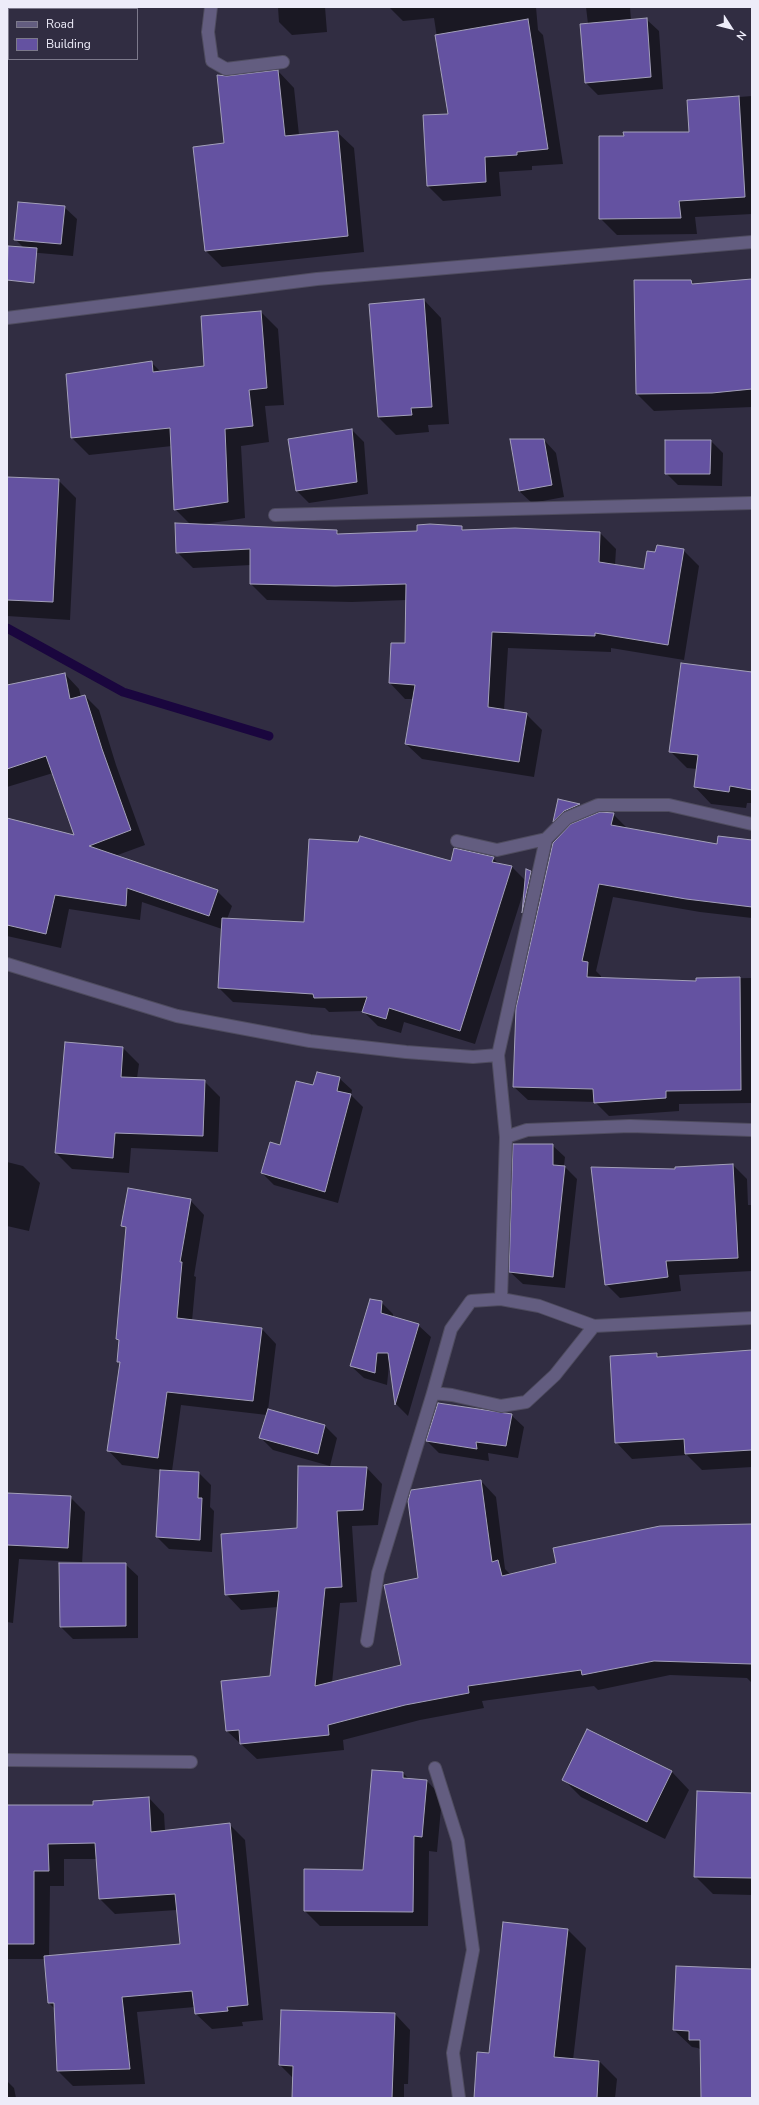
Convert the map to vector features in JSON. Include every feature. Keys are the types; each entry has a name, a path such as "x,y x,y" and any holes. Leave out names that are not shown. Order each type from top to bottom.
{"street":[{"path":"211,7 208,32 212,62 226,69 283,62"},
{"path":"7,318 317,279 752,242"},
{"path":"275,515 752,503"},
{"path":"457,841 497,850 546,839 567,818 598,805 669,805 752,824"},
{"path":"501,1299 506,1137 498,1055 546,839"},
{"path":"7,964 177,1016 310,1041 414,1053 473,1057 498,1055"},
{"path":"506,1137 527,1130 630,1126 752,1130"},
{"path":"367,1641 378,1573 451,1329 471,1301 501,1299 539,1306 594,1326 752,1318"},
{"path":"433,1393 452,1395 501,1406 526,1402 554,1375 594,1326"},
{"path":"7,1760 191,1762"},
{"path":"435,1768 458,1841 473,1950 453,2053 459,2098"}],"building":[{"path":"647,18 651,77 585,83 580,24"},
{"path":"528,19 548,149 517,152 517,155 485,157 486,182 427,186 423,115 448,114 435,35"},
{"path":"278,70 285,136 338,131 348,236 205,251 193,147 224,143 217,75 227,76"},
{"path":"739,96 745,197 679,201 681,218 599,219 599,136 624,136 623,132 689,132 687,100"},
{"path":"18,202 65,206 61,244 14,240"},
{"path":"8,246 37,248 34,283 7,280"},
{"path":"752,279 752,389 712,393 636,394 634,280 691,280 692,284"},
{"path":"424,299 432,407 411,408 412,415 378,417 369,304"},
{"path":"261,311 267,388 249,390 253,426 225,429 228,502 174,510 170,428 71,438 66,374 152,361 153,372 204,366 201,316"},
{"path":"352,429 357,482 296,491 288,439"},
{"path":"510,439 544,439 552,485 519,491"},
{"path":"665,440 711,440 710,474 665,474"},
{"path":"7,477 59,479 53,602 7,600"},
{"path":"175,523 337,530 337,534 417,531 417,525 430,524 462,526 462,530 515,528 600,532 599,562 644,569 647,551 655,552 657,545 684,549 668,645 595,633 595,636 492,632 488,707 527,713 519,762 405,744 415,685 389,683 391,643 405,643 406,584 335,586 250,584 250,549 176,553"},
{"path":"681,663 752,672 752,790 730,786 729,792 694,787 698,755 669,752"},
{"path":"65,673 70,699 85,695 102,749 131,830 89,846 218,890 209,916 127,888 126,906 55,895 46,934 7,925 7,818 74,835 46,756 7,769 7,685"},
{"path":"558,799 580,804 564,811 553,822"},
{"path":"600,812 614,813 611,825 717,844 718,836 752,840 752,907 686,899 599,884 582,961 588,962 587,977 696,981 696,978 740,977 741,1090 666,1091 666,1098 594,1103 593,1089 513,1087 516,1008 553,843 571,824"},
{"path":"360,836 451,861 454,848 494,857 492,862 512,866 460,1031 389,1008 386,1019 362,1012 367,997 314,998 313,994 218,988 222,918 304,922 309,839 358,842"},
{"path":"526,869 531,871 522,913"},
{"path":"65,1042 123,1047 121,1077 205,1080 203,1136 115,1133 113,1158 55,1153"},
{"path":"317,1072 340,1077 337,1091 351,1094 325,1192 261,1173 270,1142 280,1145 296,1081 313,1085"},
{"path":"513,1144 553,1144 553,1165 565,1166 553,1277 509,1272"},
{"path":"733,1164 738,1258 666,1261 668,1277 605,1285 591,1167 675,1169 675,1167"},
{"path":"128,1188 191,1199 180,1262 182,1262 177,1318 262,1328 253,1401 167,1392 158,1458 107,1451 120,1362 117,1362 119,1340 116,1339 126,1227 121,1226"},
{"path":"370,1299 382,1301 381,1313 419,1324 395,1405 388,1353 377,1353 375,1373 350,1366"},
{"path":"752,1350 752,1450 685,1454 684,1439 615,1443 610,1356 657,1353 657,1357"},
{"path":"438,1403 512,1414 506,1446 476,1442 477,1449 426,1441"},
{"path":"268,1409 325,1425 318,1454 259,1438"},
{"path":"298,1466 367,1467 363,1510 337,1511 342,1587 325,1588 315,1686 401,1665 384,1585 418,1578 408,1501 411,1490 481,1480 492,1562 498,1560 502,1576 556,1563 553,1548 660,1526 752,1524 752,1664 654,1661 582,1675 581,1670 468,1686 469,1693 405,1705 328,1725 329,1735 240,1744 239,1730 226,1731 221,1681 270,1676 279,1591 225,1595 221,1534 297,1528"},
{"path":"160,1470 199,1472 198,1498 202,1498 200,1540 156,1537"},
{"path":"7,1493 71,1496 68,1548 7,1545"},
{"path":"59,1563 126,1563 126,1626 60,1627"},
{"path":"587,1729 672,1771 647,1822 562,1780"},
{"path":"372,1770 403,1772 403,1778 427,1780 422,1837 414,1836 413,1912 304,1911 304,1869 363,1870"},
{"path":"697,1791 752,1793 752,1878 694,1877"},
{"path":"149,1797 151,1832 230,1823 248,2005 227,2007 228,2011 195,2014 192,1991 122,1997 130,2069 57,2071 54,2003 48,2003 44,1956 180,1944 175,1894 99,1899 95,1843 48,1844 49,1871 34,1871 34,1944 7,1944 7,1805 93,1805 93,1801"},
{"path":"503,1922 568,1929 554,2057 599,2061 597,2098 474,2098 477,2052 489,2053"},
{"path":"676,1966 752,1969 752,2098 701,2098 700,2040 689,2040 689,2031 673,2030"},
{"path":"281,2010 395,2013 392,2098 292,2098 293,2066 279,2065"}],"waterway":[{"path":"7,628 123,692 269,736"}]}
